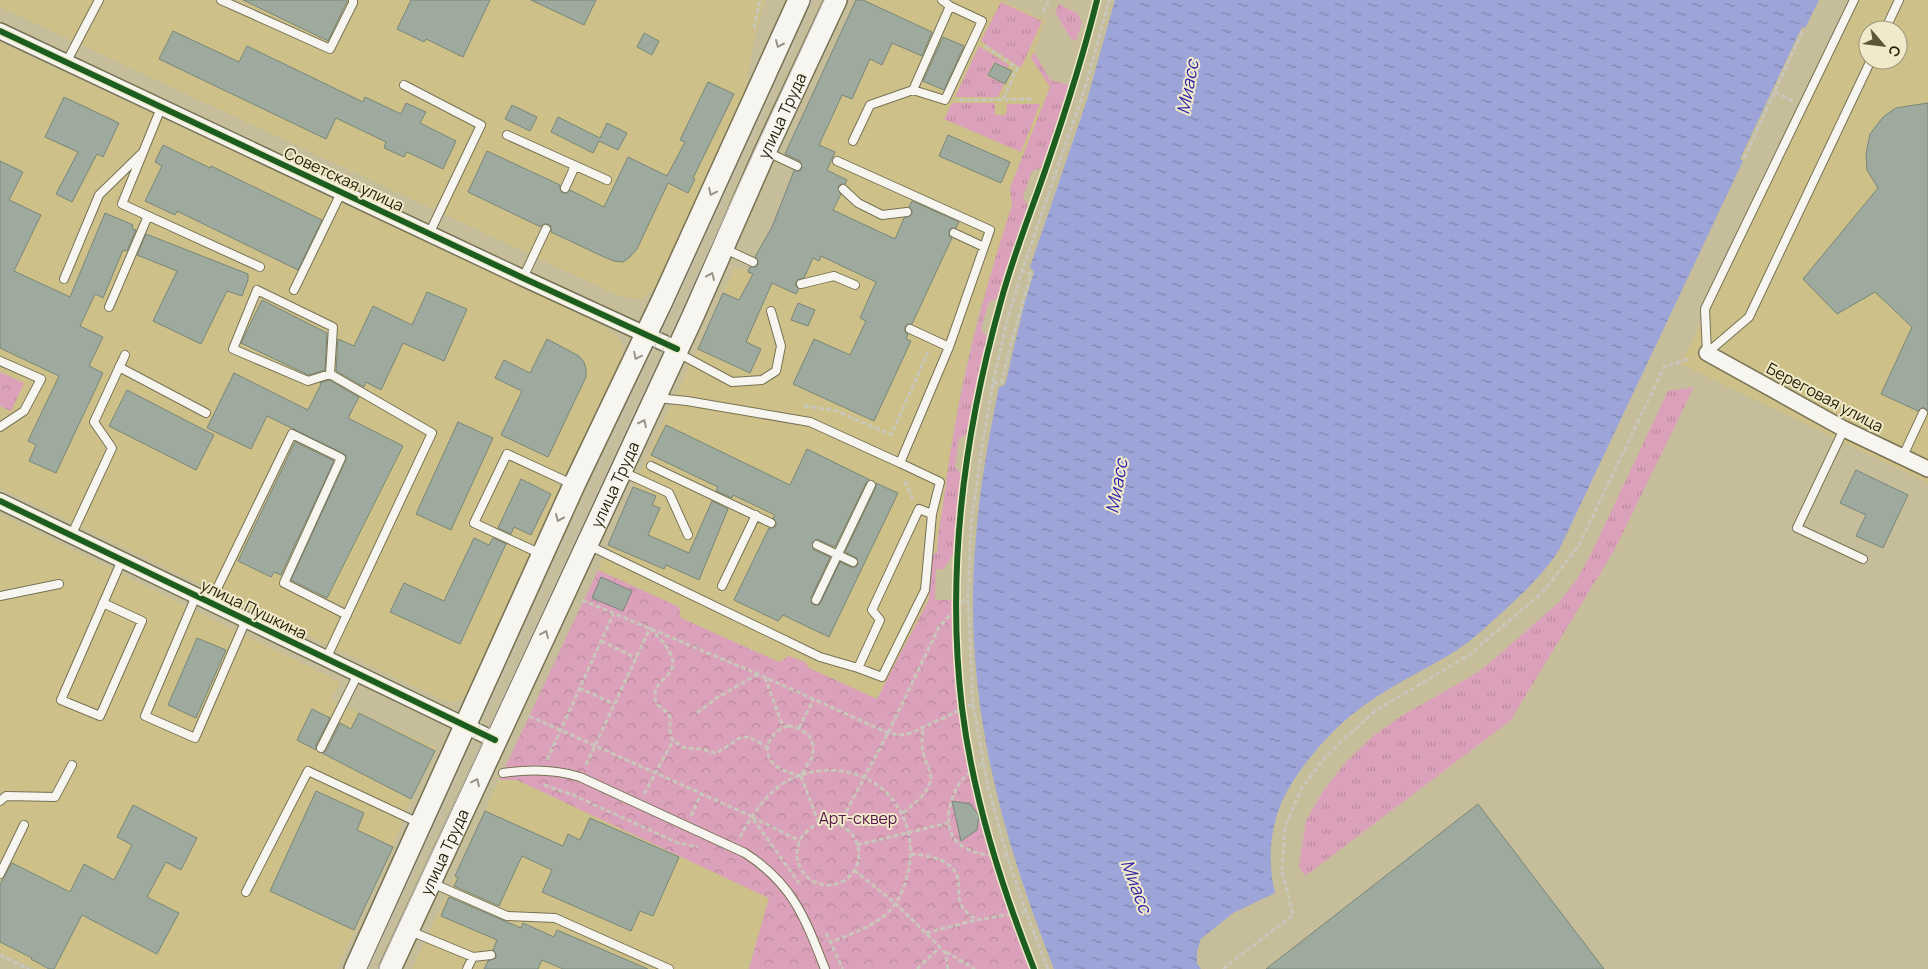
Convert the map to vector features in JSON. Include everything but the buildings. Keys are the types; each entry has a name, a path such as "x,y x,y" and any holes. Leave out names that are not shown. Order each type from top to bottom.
{"main road":[{"name":"улица Труда","path":"356,969 574,485 647,334 799,0"},
{"name":"улица Труда","path":"390,969 677,350 765,152 836,0"}],"street":[{"name":"Советская улица","path":"0,31 429,234 647,334 677,350"},
{"name":"Береговая улица","path":"1707,353 1844,429 1928,469"},
{"name":"улица Пушкина","path":"0,502 495,740"}],"lane":[{"path":"66,63 99,0"},
{"path":"221,0 330,49 353,0"},
{"path":"853,141 870,105 913,90 945,100 982,21 950,6 942,0"},
{"path":"1707,353 1705,309 1854,0"},
{"path":"1890,20 1899,0"},
{"path":"913,90 950,6"},
{"path":"1707,353 1749,317 1866,70"},
{"path":"404,85 482,125 429,234"},
{"path":"162,108 122,204 260,267"},
{"path":"507,135 606,180"},
{"path":"64,279 99,195 144,151"},
{"path":"765,152 797,166"},
{"path":"837,161 990,230 949,347 900,463"},
{"path":"565,188 575,166"},
{"path":"843,188 858,203 882,215 907,212"},
{"path":"294,290 341,192"},
{"path":"109,307 148,216"},
{"path":"523,278 546,229"},
{"path":"954,233 984,247"},
{"path":"723,249 753,262"},
{"path":"801,284 834,276 854,285"},
{"path":"326,659 432,433 330,374 308,381 233,349 257,290 333,326 330,374"},
{"path":"677,350 732,382 762,380 776,371 781,346 771,311"},
{"path":"910,329 949,347"},
{"path":"71,536 112,448 94,422 125,355"},
{"path":"0,361 41,379 24,412 0,427"},
{"path":"119,367 206,413"},
{"path":"586,544 820,657 882,677 925,590 932,514 940,482 810,422 687,401 654,398"},
{"path":"1902,458 1923,413"},
{"path":"1844,429 1797,528 1863,559"},
{"path":"246,620 195,738 145,716 203,600 292,434 341,458 284,583 347,615"},
{"path":"542,555 474,523 507,454 574,485"},
{"path":"651,466 771,522"},
{"path":"621,471 670,492 688,535"},
{"path":"816,600 871,485"},
{"path":"858,668 880,620 872,610 919,509 932,514"},
{"path":"722,586 756,515"},
{"path":"817,545 853,562"},
{"path":"103,603 142,621 100,716 61,700 103,603 122,560"},
{"path":"0,596 59,584"},
{"path":"321,748 358,674"},
{"path":"0,801 6,796 55,798 72,765"},
{"path":"503,773 543,770 561,771 580,777 745,853 776,876 800,909 825,969"},
{"path":"246,892 308,771 420,824"},
{"path":"0,874 24,825"},
{"path":"430,882 507,916 555,918 669,969"},
{"path":"408,930 472,957 490,955"},
{"path":"467,969 472,957"}],"path":[{"path":"754,28 760,0"},
{"path":"1043,12 1049,0"},
{"path":"1048,969 1026,912 1008,856 983,763 972,704 968,597 971,524 993,383 1007,321 1022,271 1086,85 1108,0"},
{"path":"1744,159 1803,30"},
{"path":"974,39 1017,68 1003,100"},
{"path":"1775,92 1784,96"},
{"path":"945,100 1033,99"},
{"path":"993,383 1002,382 1031,274 1022,271"},
{"path":"796,405 834,410 891,435 930,348"},
{"path":"1223,969 1293,915 1282,871 1285,827 1301,790 1326,756 1375,711 1469,655 1544,591 1579,545 1664,366 1707,353"},
{"path":"900,463 910,496 919,509"},
{"path":"839,825 888,733 939,627 968,597"},
{"path":"576,598 758,674 888,733 899,735 911,733 972,704"},
{"path":"956,601 956,619"},
{"path":"543,770 613,615"},
{"path":"573,795 650,628"},
{"path":"650,628 671,654 673,666 670,675 656,688 654,697 658,705 670,716 669,729 673,741 686,748 702,749 716,753 735,739 750,738 768,748"},
{"path":"600,642 636,658"},
{"path":"697,714 718,697 758,674"},
{"path":"765,678 783,727"},
{"path":"580,688 614,704"},
{"path":"800,728 813,700"},
{"path":"961,700 964,718"},
{"path":"524,714 751,816 800,841"},
{"path":"800,776 813,751 810,736 800,728 783,727 774,733 769,742 770,760 776,766 800,776 819,824"},
{"path":"902,813 916,802 930,786 931,775 921,746 924,727"},
{"path":"631,822 654,773 673,741"},
{"path":"971,762 975,779"},
{"path":"983,763 972,770 959,784 948,814 948,823 952,836 962,846 987,856 1008,856"},
{"path":"751,816 787,781 800,776 829,770 842,770 864,779 888,794 902,813 908,832 911,854 907,878 895,904 880,919 862,930 831,942 843,969"},
{"path":"948,814 954,812"},
{"path":"751,816 797,878 804,873"},
{"path":"857,845 948,823"},
{"path":"819,824 839,825 847,830 857,845 858,854 854,870 839,883 820,884 811,880 804,873 797,858 800,841 804,834 819,824"},
{"path":"992,847 997,864"},
{"path":"911,854 931,857 949,865 955,871 958,879 961,906 976,920"},
{"path":"854,870 895,904 945,952 975,969"},
{"path":"1010,906 1016,923"},
{"path":"926,932 976,920 1026,912"},
{"path":"917,969 940,947"},
{"path":"945,952 948,969"},
{"path":"0,955 29,969"}],"shaded area":[{"path":"0,0 765,0 754,41 745,93 664,276 650,294 642,298 632,299 617,295 0,7"},
{"path":"856,0 1001,0 1045,20 1032,58 1050,87 1010,188 1012,205 977,318 962,383 937,548 935,600 915,640 909,637 877,699 809,668 804,662 779,662 681,618 679,607 598,570 633,487 735,267 748,271 772,227 799,161 785,154"},
{"path":"1858,0 1928,0 1928,483 1681,364"},
{"path":"0,42 602,325 621,341 625,358 471,689 461,700 444,701 0,488"},
{"path":"0,514 340,682 331,700 437,748 411,799 393,847 337,969 36,969 0,953"},
{"path":"499,780 517,780 769,898 748,969 412,969"}],"green space":[{"path":"1001,2 1042,21 1021,68 981,41"},
{"path":"1059,4 1078,14 1082,22 1076,41 1071,39 1055,12"},
{"path":"979,46 1009,65 1008,68 994,62 987,76 1004,84 998,97 955,97"},
{"path":"1034,52 1050,80 1069,85 1042,168 1032,171 1023,197 1028,206 998,298 989,302 981,329 987,337 968,434 959,439 955,467 961,474 953,554 944,569 936,569 935,600 919,633 871,712 929,599 930,563 933,555 937,552 939,527 957,413 972,343 1012,205 1010,188 1050,87 1031,58"},
{"path":"952,103 995,103 995,115 1006,115 1007,104 1040,104 1021,152 944,119"},
{"path":"0,372 24,383 11,411 0,406"},
{"path":"1694,387 1615,549 1510,721 1305,876 1299,866 1306,821 1323,791 1346,762 1373,736 1403,715 1486,666 1559,602 1577,579 1591,554 1668,391"},
{"name":"Арт-сквер","path":"598,570 679,607 681,618 779,662 789,656 805,662 809,668 877,699 909,637 915,639 935,600 953,600 956,693 963,740 978,807 996,873 1031,969 749,969 769,898 517,780 499,780"}],"water":[{"name":"Миасс","path":"1115,0 1819,0 1805,28 1802,27 1740,159 1743,161 1559,550 1531,585 1473,638 1457,650 1388,689 1366,704 1339,726 1312,755 1290,787 1281,803 1276,818 1271,855 1275,893 1233,913 1201,939 1197,951 1197,963 1201,969 1054,969 1016,863 1001,810 980,704 974,649 973,593 976,536 985,461 999,387 1005,385 1034,272 1030,267 1087,100"}],"tram line":[{"path":"368,969 806,18 812,0"},
{"path":"378,969 824,0"}],"cycle path":[{"path":"1034,969 1010,906 990,841 973,775 962,708 958,657 956,606 958,554 968,452 988,351 1006,284 1067,106 1097,0"},
{"path":"0,31 677,349"},
{"path":"0,501 495,740"}]}
